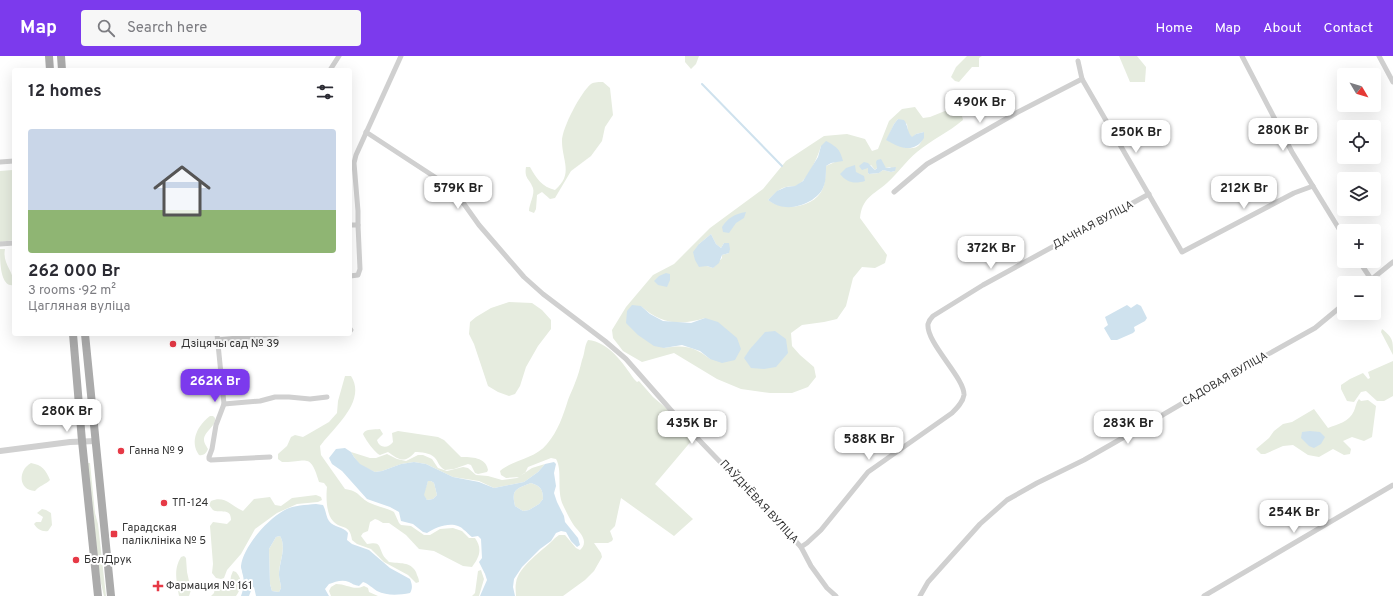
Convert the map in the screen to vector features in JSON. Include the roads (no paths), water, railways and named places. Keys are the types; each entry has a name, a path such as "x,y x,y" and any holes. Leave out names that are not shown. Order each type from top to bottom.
{"main road":[{"path":"49,56 50,68"},
{"path":"61,56 62,68"},
{"path":"73,336 98,596"},
{"path":"85,336 111,596"}],"street":[{"path":"331,68 338,56"},
{"path":"352,276 358,275 360,269 358,211 352,163 401,56"},
{"path":"1242,56 1292,152 1337,225"},
{"path":"1379,56 1393,82"},
{"path":"1078,61 1082,80 1150,194 1182,252 1294,193 1313,186"},
{"path":"894,192 927,164 1018,112 1082,80"},
{"name":"ПАЎДНЁВАЯ ВУЛІЦА","path":"366,132 444,183 464,204 479,225 524,277 543,294 605,341 626,359 676,417 776,520 800,547 811,566 827,588 836,596"},
{"path":"0,162 12,161"},
{"name":"ДАЧНАЯ ВУЛІЦА","path":"962,401 964,394 962,387 930,333 928,325 929,320 982,285 1150,194"},
{"path":"352,225 358,225"},
{"path":"0,244 12,243"},
{"path":"1374,276 1393,262"},
{"name":"САДОВАЯ ВУЛІЦА","path":"920,596 928,582 980,524 1007,500 1037,482 1084,460 1315,328 1337,310"},
{"path":"237,336 217,337 224,404 216,425 212,449 209,457 211,460 270,457"},
{"path":"224,404 260,401 276,397 289,396 310,399 327,397"},
{"name":"ПАЎДНЁВАЯ ВУЛІЦА","path":"800,547 807,543 821,530 868,472 952,413 962,401"},
{"path":"0,450 82,441 96,441"},
{"path":"1204,596 1393,485"}],"water":[{"path":"898,119 904,120 912,137 916,134 924,132 924,138 920,143 911,148 906,148 886,140"},
{"path":"826,141 838,149 843,161 831,163 826,166 825,183 818,195 807,203 790,207 779,206 768,200 777,191 786,187 795,186 803,181 818,157 821,146"},
{"path":"881,159 886,168 896,167 895,171 891,172 883,170 879,173 869,174 868,168 862,170 859,166 864,162 868,163 875,170 877,168 877,160"},
{"path":"855,165 856,172 864,176 865,181 851,182 840,174 846,168"},
{"path":"746,212 744,218 736,223 729,233 723,232 722,227 729,219 735,215"},
{"path":"711,234 716,244 721,248 724,243 729,243 729,253 722,255 719,263 713,268 707,266 699,267 693,252 699,244"},
{"path":"666,273 670,274 670,280 667,287 658,285 654,281 659,276"},
{"path":"1137,304 1141,306 1147,318 1145,321 1134,327 1135,331 1133,333 1117,340 1111,340 1104,328 1108,325 1105,317 1127,305 1131,308"},
{"path":"632,305 641,306 650,314 663,321 691,323 705,318 718,322 737,338 741,349 735,360 722,363 710,359 700,351 682,345 664,348 654,346 638,335 626,323 627,311"},
{"path":"775,331 786,339 788,353 776,367 764,369 751,368 744,358 765,332"},
{"path":"1302,432 1320,432 1325,437 1321,444 1314,448 1309,446 1301,438"},
{"path":"345,448 351,452 360,464 375,472 401,464 414,462 426,464 453,477 479,482 494,488 524,482 538,472 545,464 554,462 556,464 554,473 556,486 554,493 565,522 578,538 580,545 577,547 571,541 566,532 561,531 556,533 551,541 540,549 522,567 514,579 513,587 515,596 480,596 487,580 479,562 482,558 481,539 478,536 472,537 456,525 441,526 427,533 423,532 413,524 401,521 399,512 390,507 367,499 342,471 332,464 329,458 336,449","holes":["428,481 434,483 437,495 433,499 427,500 424,495","531,483 541,489 543,499 539,504 529,510 523,511 515,506 514,493 518,488"]},
{"path":"316,504 323,505 329,521 333,525 344,529 348,533 347,540 352,544 369,550 390,568 410,579 412,589 410,593 397,595 385,594 363,582 359,586 346,581 341,581 329,584 325,589 329,596 256,596 254,587 252,588 249,596 241,596 244,584 241,567 243,559 251,543 263,527 287,509 295,506","holes":["280,536 283,550 279,570 281,588 279,592 272,591 270,584 269,549 276,537"]}],"waterway":[{"path":"702,84 782,166"}],"place":[{"name":"Дзіцячы сад № 39","path":"173,344"},
{"name":"Ганна № 9","path":"121,451"},
{"name":"ТП-124","path":"164,503"},
{"name":"Гарадская паліклініка № 5","path":"114,534"},
{"name":"БелДрук","path":"76,560"},
{"name":"Фармация № 161","path":"158,586"}]}
